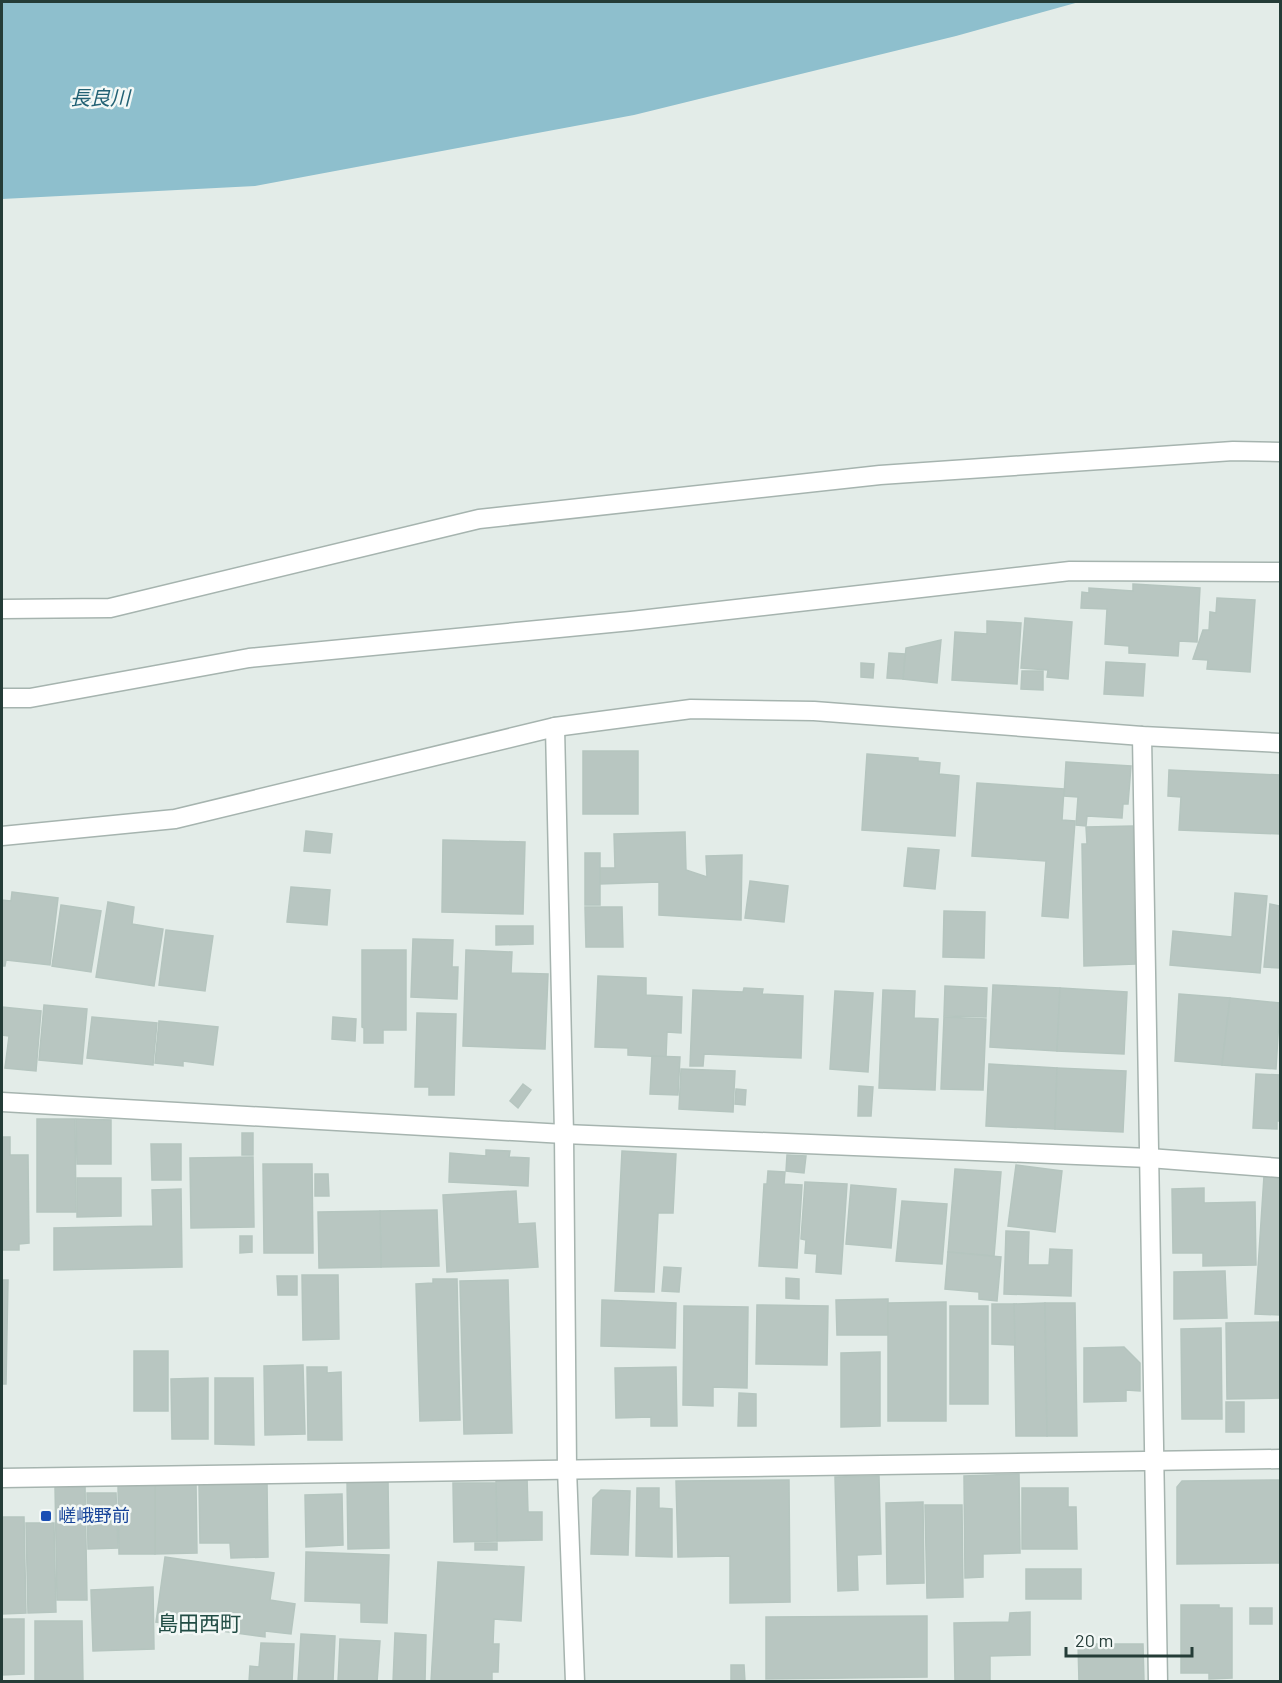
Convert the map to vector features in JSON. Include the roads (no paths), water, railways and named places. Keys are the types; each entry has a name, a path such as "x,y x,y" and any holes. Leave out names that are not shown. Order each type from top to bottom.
{"street":[{"path":"2,609 110,608 479,519 880,475 1233,451 1281,452"},
{"path":"2,698 30,698 249,658 632,621 1070,571 1281,572"},
{"path":"2,836 175,819 555,727 691,709 814,711 1142,736 1281,743"},
{"path":"555,727 564,1134 567,1469 575,1682"},
{"path":"1142,736 1158,1682"},
{"path":"2,1102 564,1134 1149,1158 1281,1168"},
{"path":"2,1478 1281,1459"}],"water":[{"name":"長良川","path":"2,2 1079,2 956,36 634,115 255,186 2,199"}],"place":[{"name":"嵯峨野前","path":"46,1516"}],"district":[{"name":"島田西町","path":"199,1624"}]}
